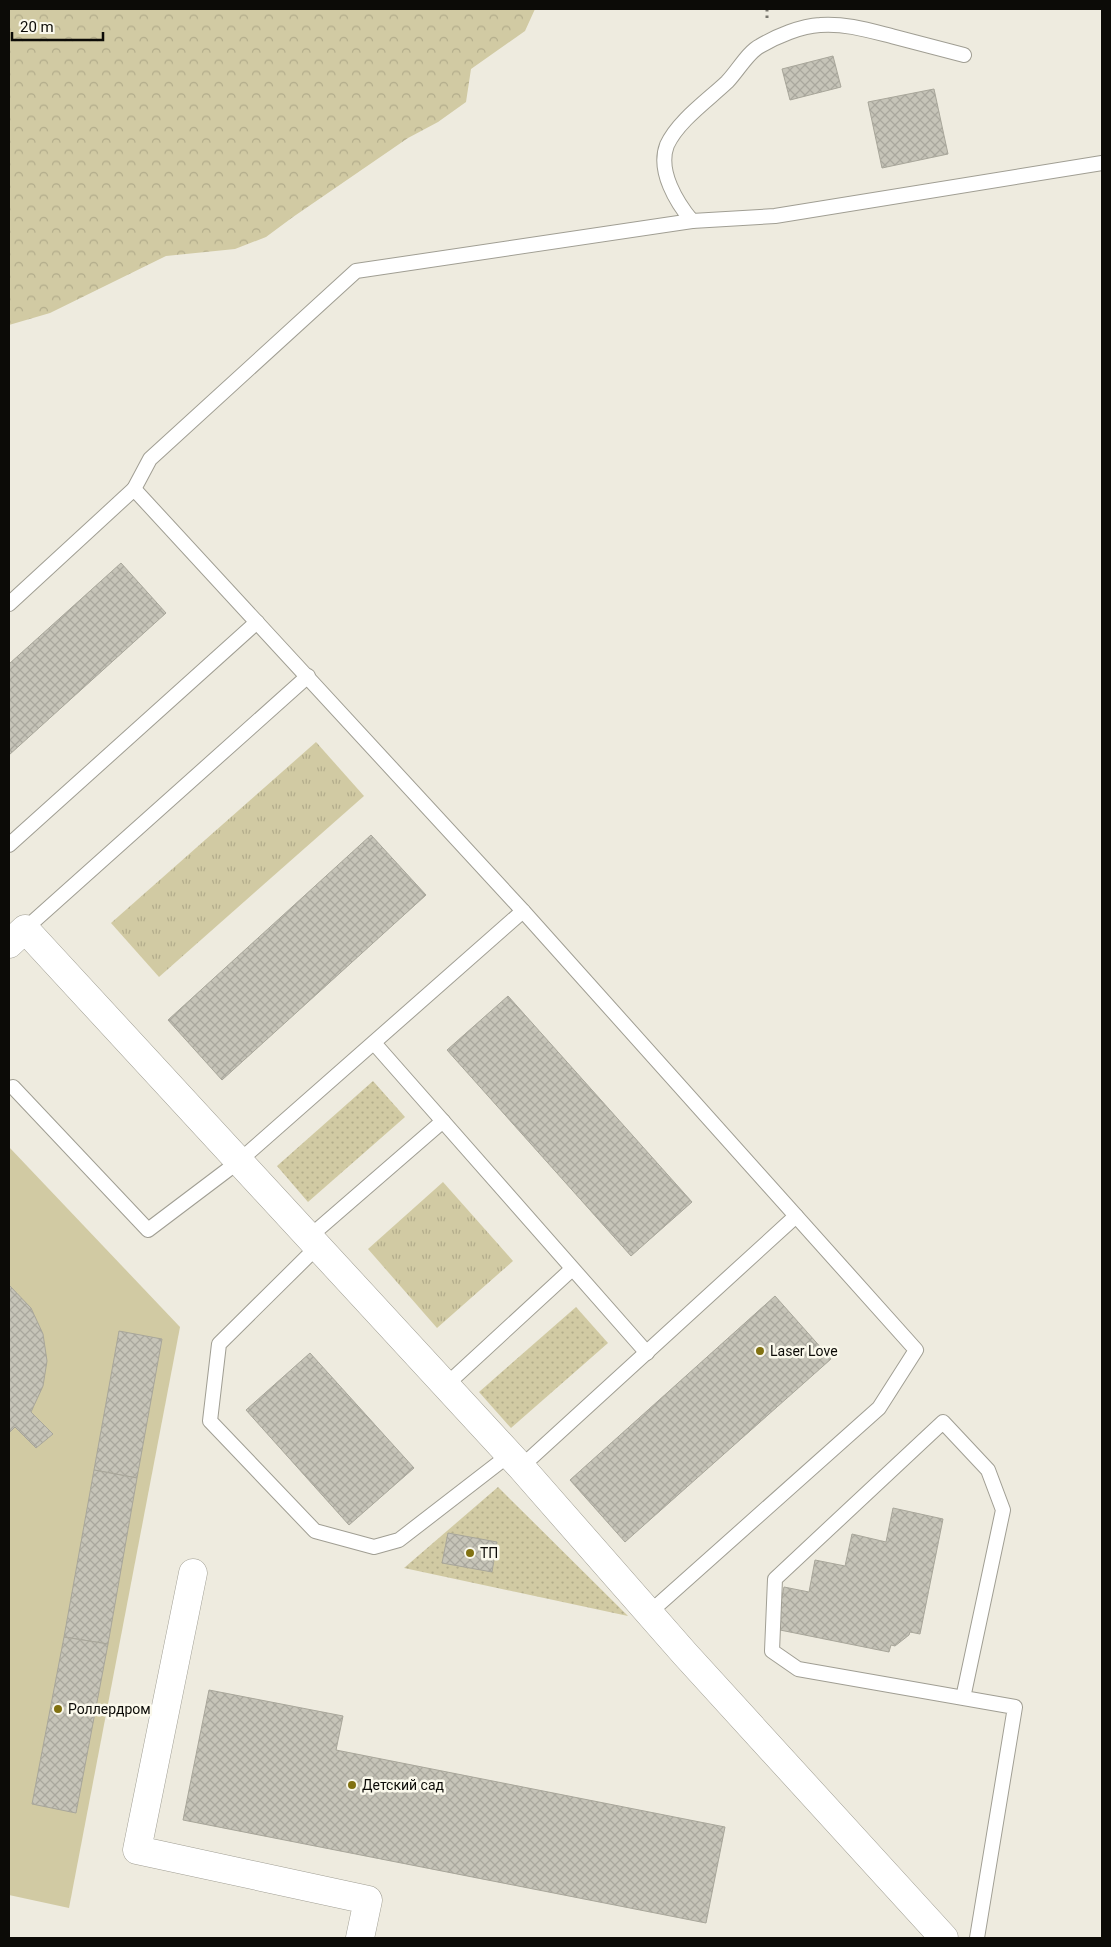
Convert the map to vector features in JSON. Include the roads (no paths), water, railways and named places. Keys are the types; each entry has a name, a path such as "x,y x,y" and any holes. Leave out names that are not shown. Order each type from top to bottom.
{"street":[{"path":"17,936 238,1162 515,1461 649,1613 944,1938"},
{"path":"193,1573 137,1850 368,1900 360,1938"}],"lane":[{"path":"692,222 672,191 665,167 668,145 694,111 727,82 758,47 806,28 820,25 839,25 859,28 964,56"},
{"path":"9,604 134,489 150,459 356,271 692,222 775,216 1102,163"},
{"path":"134,489 523,911 916,1350 879,1408 649,1613"},
{"path":"9,845 257,622"},
{"path":"17,936 308,676"},
{"path":"13,1087 148,1230 238,1162 523,911"},
{"path":"374,1043 647,1353"},
{"path":"443,1121 312,1242 218,1344 210,1420 315,1531 374,1548 399,1540 515,1461 647,1353 796,1216"},
{"path":"445,1386 572,1268"},
{"path":"963,1698 1002,1510 988,1470 943,1422 775,1579 772,1651 798,1669 963,1698 1016,1707 977,1938"}],"place":[{"name":"Laser Love","path":"760,1351"},
{"name":"ТП","path":"470,1553"},
{"name":"Роллердром","path":"58,1709"},
{"name":"Детский сад","path":"352,1785"}]}
